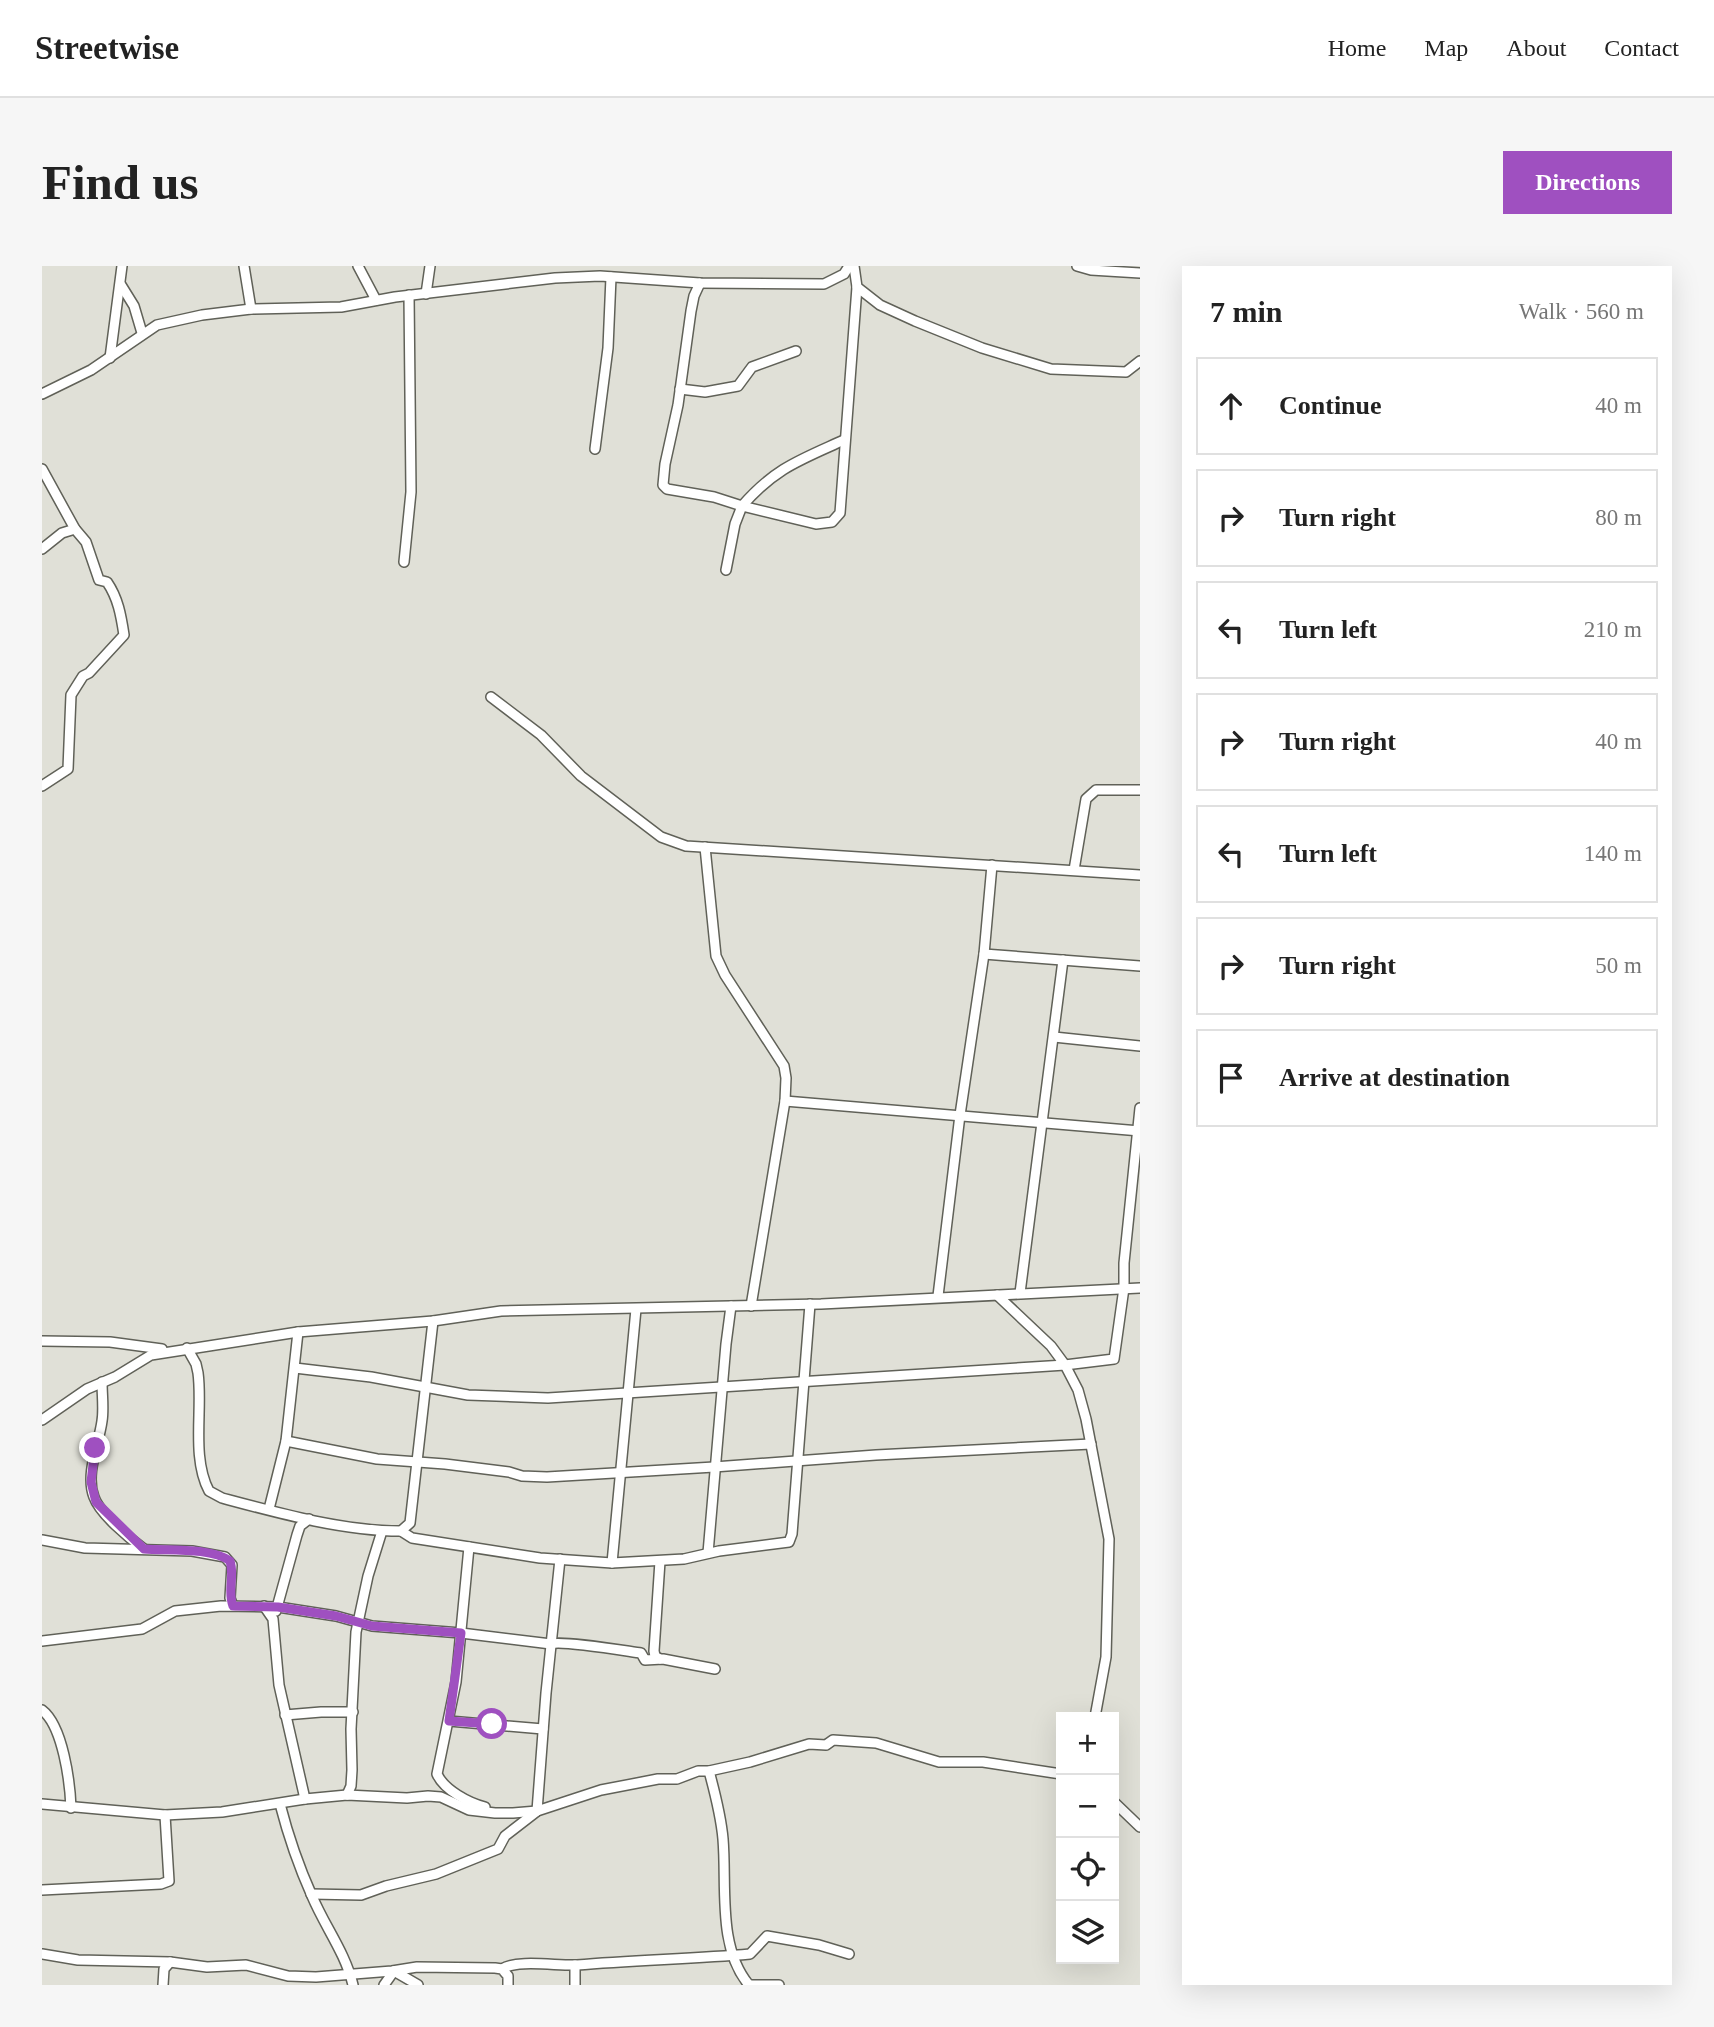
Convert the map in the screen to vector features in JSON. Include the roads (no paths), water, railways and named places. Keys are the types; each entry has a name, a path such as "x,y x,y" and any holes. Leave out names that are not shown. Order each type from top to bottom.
{"street":[{"path":"110,358 122,266"},
{"path":"244,266 251,309"},
{"path":"358,266 376,300"},
{"path":"426,294 430,266"},
{"path":"600,276 601,266"},
{"path":"700,283 691,311 663,485 667,489 816,524 832,522 840,513 857,288 852,266"},
{"path":"42,394 91,370 157,325 177,320 251,309 341,307 531,279 600,276 700,283 824,284 845,274 852,266"},
{"path":"1077,266 1091,270 1140,273"},
{"path":"596,449 608,348 611,277"},
{"path":"121,285 134,306 142,334"},
{"path":"857,288 880,305 915,321 982,348 1051,369 1126,372 1140,361"},
{"path":"404,562 411,492 409,295"},
{"path":"680,389 705,392 738,386 752,367 796,351"},
{"path":"726,570 735,524 742,506 759,486 787,466 844,440"},
{"path":"42,469 75,529 86,542 99,580 107,582 118,601 124,635 89,673 83,676 71,695 68,769 42,786"},
{"path":"42,549 62,533 75,529"},
{"path":"491,697 541,735 581,776 661,837 686,846 1140,875"},
{"path":"1074,870 1086,799 1090,793 1096,790 1140,790"},
{"path":"705,847 716,956 784,1066 786,1078 785,1101 751,1306"},
{"path":"938,1296 960,1115 984,954 992,865"},
{"path":"984,954 1140,966"},
{"path":"1020,1293 1063,960"},
{"path":"1054,1037 1140,1046"},
{"path":"785,1101 1139,1131"},
{"path":"295,1368 372,1377 468,1395 548,1398 1065,1366 1114,1359 1124,1288 1125,1252 1140,1108"},
{"path":"42,1420 82,1391 152,1355 169,1350 298,1332 433,1321 501,1311 884,1302 938,1296 1140,1288"},
{"path":"997,1295 1051,1346 1065,1366 1078,1390 1091,1444 1109,1539 1106,1657 1096,1712"},
{"path":"187,1348 198,1373 198,1430 206,1485 214,1495 309,1519 382,1531 401,1531 412,1538 469,1547 612,1563 660,1561 790,1541 810,1304"},
{"path":"708,1553 731,1306"},
{"path":"612,1563 636,1309"},
{"path":"401,1531 410,1523 433,1321"},
{"path":"269,1509 286,1441 298,1332"},
{"path":"42,1341 110,1342 169,1350"},
{"path":"102,1382 103,1417 94,1457 92,1494 111,1518 144,1549"},
{"path":"286,1441 377,1459 509,1472 522,1476 714,1468 876,1455 1091,1444"},
{"path":"305,1799 285,1715 275,1657 273,1619 296,1535 309,1519"},
{"path":"347,1795 352,1780 354,1648 368,1576 382,1531"},
{"path":"42,1540 85,1548 192,1551 225,1557 232,1565 230,1598 233,1606"},
{"path":"469,1547 449,1721 437,1770 441,1781 474,1804 504,1810 531,1806 537,1811"},
{"path":"311,1894 361,1895 386,1886 425,1878 498,1849 506,1836 537,1811 560,1559"},
{"path":"660,1561 654,1651 655,1656 660,1659"},
{"path":"264,1606 273,1619"},
{"path":"42,1641 142,1629 167,1614 186,1608 264,1606 336,1616 394,1629 461,1633 551,1644 559,1642 638,1653 643,1654 645,1660 660,1659 715,1669"},
{"path":"42,1710 53,1720 56,1728 70,1788 71,1808"},
{"path":"285,1715 353,1712"},
{"path":"449,1721 543,1729"},
{"path":"42,1804 165,1815 222,1812 347,1795 442,1797 469,1810 495,1814 537,1811 601,1790 658,1779 677,1779 698,1771 769,1758 809,1744 826,1745 833,1740 886,1745 939,1762 983,1762 1056,1773"},
{"path":"709,1771 718,1803 723,1839 732,1955 749,1985 779,1985"},
{"path":"279,1804 311,1894 339,1947 353,1985"},
{"path":"1119,1807 1140,1827"},
{"path":"42,1890 161,1884 169,1881 165,1815"},
{"path":"42,1954 78,1960 170,1962 207,1967 246,1965 288,1976 351,1975 417,1967 502,1969 513,1965 575,1965 603,1961 750,1954 766,1936 819,1945 849,1954"},
{"path":"163,1985 164,1969 170,1962"},
{"path":"575,1965 575,1985"},
{"path":"502,1969 508,1976 508,1985"},
{"path":"384,1985 394,1971"},
{"path":"394,1971 418,1985"}]}
